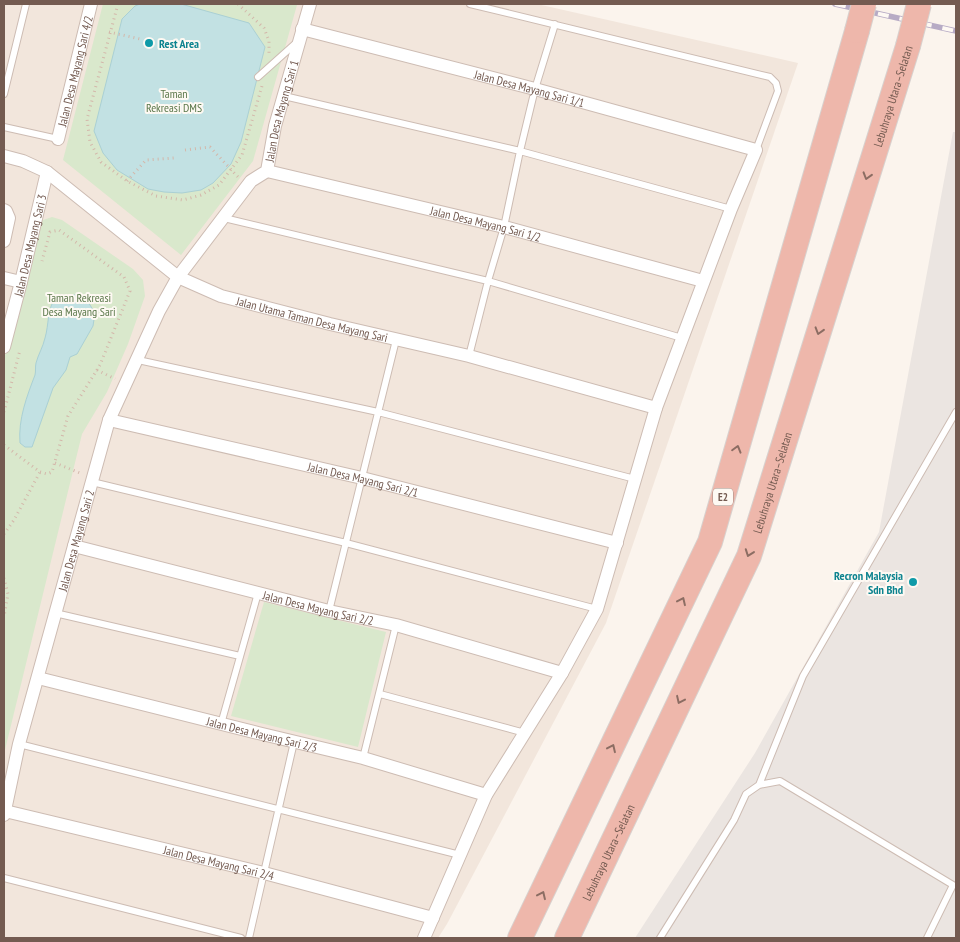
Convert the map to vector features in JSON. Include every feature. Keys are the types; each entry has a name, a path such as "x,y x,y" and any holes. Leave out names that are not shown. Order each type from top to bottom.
{"highway":[{"name":"E2","path":"520,938 710,542 864,4"},
{"name":"Lebuhraya Utara–Selatan","path":"567,938 749,556 908,46 919,4"}],"street":[{"name":"Jalan Desa Mayang Sari 4/2","path":"58,139 91,4"},
{"name":"Jalan Desa Mayang Sari 1","path":"178,277 251,181 267,171 276,126 310,4"},
{"name":"Jalan Desa Mayang Sari 1/1","path":"300,35 535,89 756,150"},
{"path":"424,938 486,796 562,673 597,609 656,408 703,281 756,150"},
{"name":"Jalan Utama Taman Desa Mayang Sari","path":"4,156 23,161 47,172 178,277 221,296 396,340 469,356 656,408"},
{"name":"Jalan Desa Mayang Sari 1/2","path":"267,171 504,227 703,281"},
{"name":"Jalan Desa Mayang Sari 3","path":"4,347 47,172"},
{"path":"4,210 9,218 4,241"},
{"name":"Jalan Desa Mayang Sari 2","path":"4,813 19,744 109,420 178,277"},
{"path":"4,278 21,282"},
{"name":"Jalan Desa Mayang Sari 2/1","path":"109,420 362,478 617,543"},
{"name":"Jalan Desa Mayang Sari 2/2","path":"74,546 329,611 396,625 562,673"},
{"name":"Jalan Desa Mayang Sari 2/3","path":"38,678 364,758 486,796"},
{"name":"Jalan Desa Mayang Sari 2/4","path":"4,813 264,873 433,918"}],"lane":[{"path":"4,94 26,4"},
{"path":"470,4 770,77 776,83 778,90 756,150"},
{"path":"469,356 504,227 535,89 555,24"},
{"path":"258,78 300,35"},
{"path":"284,96 520,150 731,209"},
{"path":"4,127 58,139"},
{"path":"224,218 488,281 682,338"},
{"path":"329,611 396,340"},
{"path":"138,360 378,412 635,479"},
{"path":"759,785 803,676 956,412"},
{"path":"92,480 346,543 597,609"},
{"path":"221,724 258,593"},
{"path":"55,614 240,656"},
{"path":"364,758 396,625"},
{"path":"380,694 525,733"},
{"path":"249,938 294,742"},
{"path":"19,744 461,856"},
{"path":"660,938 734,820 746,794 759,785 780,781 955,884 927,938"},
{"path":"4,878 241,938"}],"path":[{"path":"118,4 87,119 90,142 101,162 127,181 156,196 183,200 201,195 219,185 242,155 266,70 270,41 264,28 238,4"},
{"path":"109,32 140,39"},
{"path":"185,150 210,146 231,170"},
{"path":"127,181 146,160 174,158"},
{"path":"4,446 40,472 47,474 52,472 68,416 100,365 130,291 124,277 58,230 50,232 40,270"},
{"path":"4,412 21,346"},
{"path":"55,463 92,480"},
{"path":"4,534 14,520 40,472"},
{"path":"4,578 8,594 4,617"}],"shaded area":[{"path":"4,4 537,4 798,63 606,623 438,938 4,938"},
{"path":"953,132 956,132 956,938 635,938 755,753 879,532"}],"green space":[{"name":"Taman Rekreasi DMS","path":"103,4 297,5 253,161 181,255 63,160"},
{"name":"Taman Rekreasi Desa Mayang Sari","path":"52,217 62,220 133,269 143,280 145,296 128,344 107,392 82,434 4,754 4,359 40,221"},
{"path":"264,602 386,632 358,747 231,716"}],"water":[{"name":"Taman Rekreasi DMS","path":"140,4 181,4 249,23 265,47 241,142 231,164 213,183 201,190 182,193 148,189 117,170 103,153 94,131 122,19 135,6"},
{"path":"79,294 85,297 95,313 93,326 77,354 70,357 66,370 53,388 32,447 25,447 20,443 20,425 26,399 35,375 37,360 44,341 51,306 56,297 63,300"}],"railway":[{"path":"835,4 956,31"}],"place":[{"name":"Rest Area","path":"149,43"},
{"name":"Recron Malaysia Sdn Bhd","path":"913,582"}]}
